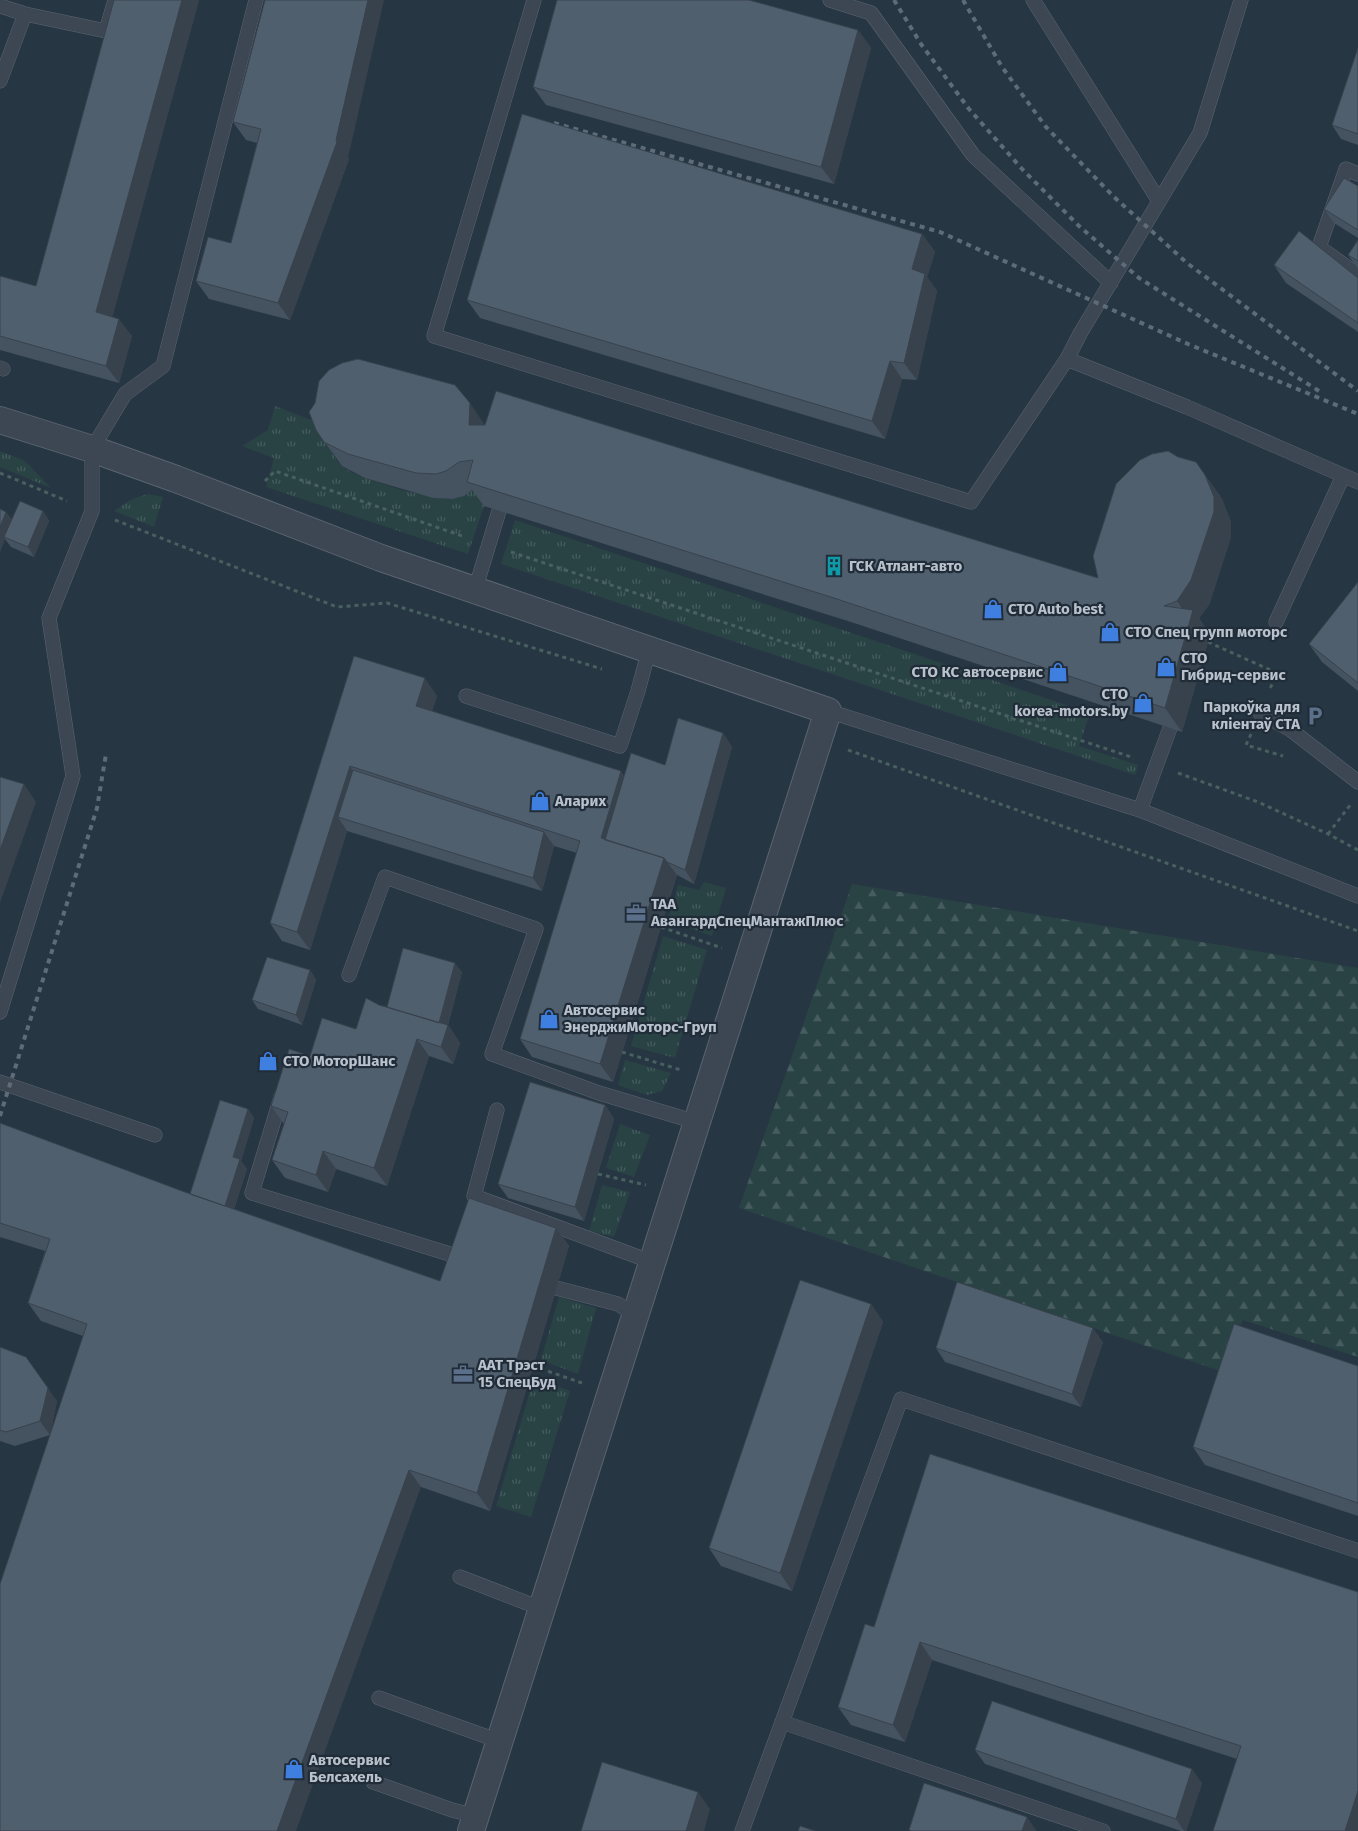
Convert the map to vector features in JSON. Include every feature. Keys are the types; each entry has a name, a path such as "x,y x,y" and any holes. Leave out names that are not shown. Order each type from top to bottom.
{"street":[{"path":"0,420 92,449 176,479 381,558 828,711 473,1824"}],"lane":[{"path":"0,6 25,14 106,31 115,0"},
{"path":"0,1012 73,776 49,618 92,511 92,449 125,394 163,366 256,0"},
{"path":"534,0 434,336 971,502 1067,359 1200,133 1240,0"},
{"path":"830,0 872,13 973,156 1111,283"},
{"path":"1032,0 1159,201"},
{"path":"0,81 25,14"},
{"path":"1358,174 1346,169 1319,247 1358,275"},
{"path":"1067,359 1187,407 1358,482"},
{"path":"1276,622 1343,476"},
{"path":"475,590 499,511"},
{"path":"466,696 620,746 649,650"},
{"path":"828,711 1140,810 1358,896"},
{"path":"1260,713 1291,730 1358,782"},
{"path":"1140,810 1170,728"},
{"path":"349,975 385,877 536,929 492,1054 598,1093 696,1122"},
{"path":"0,1082 155,1135"},
{"path":"286,1082 252,1193 466,1259"},
{"path":"497,1110 474,1196 652,1262"},
{"path":"556,1288 618,1304 635,1314"},
{"path":"742,1831 901,1399 1358,1551"},
{"path":"460,1577 542,1607"},
{"path":"379,1698 499,1741"},
{"path":"782,1722 1103,1831"},
{"path":"372,1782 452,1810 473,1824"}],"path":[{"path":"275,470 489,545 1156,766 1258,802 1358,850"},
{"path":"0,473 337,607 387,603 641,681"},
{"path":"1208,642 1277,674"},
{"path":"819,739 1358,932"},
{"path":"661,927 724,949"},
{"path":"622,1052 688,1072"},
{"path":"598,1174 654,1187"},
{"path":"533,1366 584,1384"}],"green space":[{"path":"275,406 332,428 327,437 337,461 343,467 364,477 413,493 443,499 459,497 476,487 484,506 468,554 266,487 274,458 242,446 268,430"},
{"path":"0,451 25,461 51,488 0,467"},
{"path":"147,494 163,497 154,527 114,511 130,500"},
{"path":"515,520 1090,713 1079,746 1138,765 1135,775 501,564"},
{"path":"704,882 726,888 712,936 668,920 678,885 699,890"},
{"path":"852,884 1358,968 1358,1357 1243,1320 1220,1371 739,1208"},
{"path":"663,936 707,950 675,1058 631,1046"},
{"path":"625,1060 671,1073 662,1091 647,1095 618,1085"},
{"path":"620,1124 650,1135 634,1177 606,1168"},
{"path":"602,1185 630,1192 614,1237 589,1231"},
{"path":"559,1297 596,1308 578,1374 541,1360"},
{"path":"534,1378 570,1391 531,1517 496,1506"}],"building":[{"path":"114,0 182,0 96,312 119,319 106,366 0,336 0,276 36,286"},
{"path":"265,0 368,0 337,142 278,303 196,281 208,237 231,243 261,129 233,122"},
{"path":"557,0 749,0 858,30 821,167 533,87"},
{"path":"1358,48 1358,134 1332,125"},
{"path":"522,114 922,234 912,269 925,274 904,363 890,361 872,421 467,300"},
{"path":"1344,178 1358,186 1358,230 1324,209"},
{"path":"1299,231 1358,278 1358,323 1274,265"},
{"path":"1358,240 1358,261 1348,255"},
{"name":"ГСК Атлант-авто","path":"358,359 455,385 470,403 469,425 485,425 496,391 1098,578 1093,556 1116,484 1140,460 1152,454 1168,451 1178,457 1196,462 1205,475 1214,497 1214,512 1191,580 1177,601 1164,606 1193,610 1165,708 837,599 467,482 473,460 459,462 446,471 436,474 416,473 348,454 324,442 316,430 309,412 315,403 319,381 329,370 342,363"},
{"path":"20,501 43,511 28,547 4,537"},
{"path":"0,509 6,512 0,527"},
{"path":"1358,582 1358,683 1309,644"},
{"path":"354,656 425,678 416,706 621,771 601,838 664,858 600,1064 520,1039 580,841 350,766 297,932 270,923"},
{"path":"678,718 723,733 685,870 667,862 664,858 605,840 631,753 665,765"},
{"path":"353,770 544,832 533,878 338,817"},
{"path":"0,777 24,784 0,850"},
{"path":"403,948 455,963 439,1023 387,1007"},
{"path":"267,957 310,970 296,1015 252,1000"},
{"path":"366,998 379,1005 448,1025 441,1047 417,1039 374,1168 323,1151 316,1175 272,1160 288,1112 271,1106 289,1049 310,1056 322,1018 356,1029"},
{"path":"530,1082 605,1105 575,1207 498,1184"},
{"path":"220,1100 248,1109 233,1157 240,1159 225,1206 190,1194"},
{"path":"0,1123 182,1191 440,1281 469,1198 556,1228 477,1493 409,1470 277,1831 0,1831 0,1584 87,1324 28,1303 50,1239 0,1223"},
{"path":"800,1280 871,1304 780,1573 709,1548"},
{"path":"957,1282 1093,1328 1072,1394 936,1348"},
{"path":"1234,1324 1358,1366 1358,1503 1193,1447"},
{"path":"0,1347 26,1357 48,1388 40,1421 6,1432 0,1430"},
{"path":"930,1454 1358,1592 1358,1791 1345,1831 1213,1831 1241,1746 920,1642 893,1725 838,1707 865,1624 874,1627"},
{"path":"992,1701 1192,1769 1176,1819 975,1750"},
{"path":"602,1762 698,1792 686,1831 581,1831"},
{"path":"924,1783 1027,1817 1022,1831 909,1830"},
{"path":"800,1826 815,1831 798,1831"}],"railway":[{"path":"894,0 921,44 969,109 1023,170 1079,226 1139,278 1319,391"},
{"path":"963,0 1002,67 1046,127 1114,197 1187,263 1358,391"},
{"path":"554,123 940,232 1188,344 1358,414"},
{"path":"0,1116 97,808 106,754"}],"place":[{"name":"ГСК Атлант-авто","path":"834,566"},
{"name":"СТО Auto best","path":"993,609"},
{"name":"СТО Спец групп моторс","path":"1110,632"},
{"name":"СТО Гибрид-сервис","path":"1166,667"},
{"name":"СТО КС автосервис","path":"1058,672"},
{"name":"СТО korea-motors.by","path":"1143,703"},
{"name":"Паркоўка для кліентаў СТА","path":"1315,716"},
{"name":"Аларих","path":"540,801"},
{"name":"ТАА АвангардСпецМантажПлюс","path":"636,913"},
{"name":"Автосервис ЭнерджиМоторс-Груп","path":"549,1019"},
{"name":"СТО МоторШанс","path":"268,1061"},
{"name":"ААТ Трэст 15 СпецБуд","path":"463,1374"},
{"name":"Автосервис Белсахель","path":"294,1769"}]}
